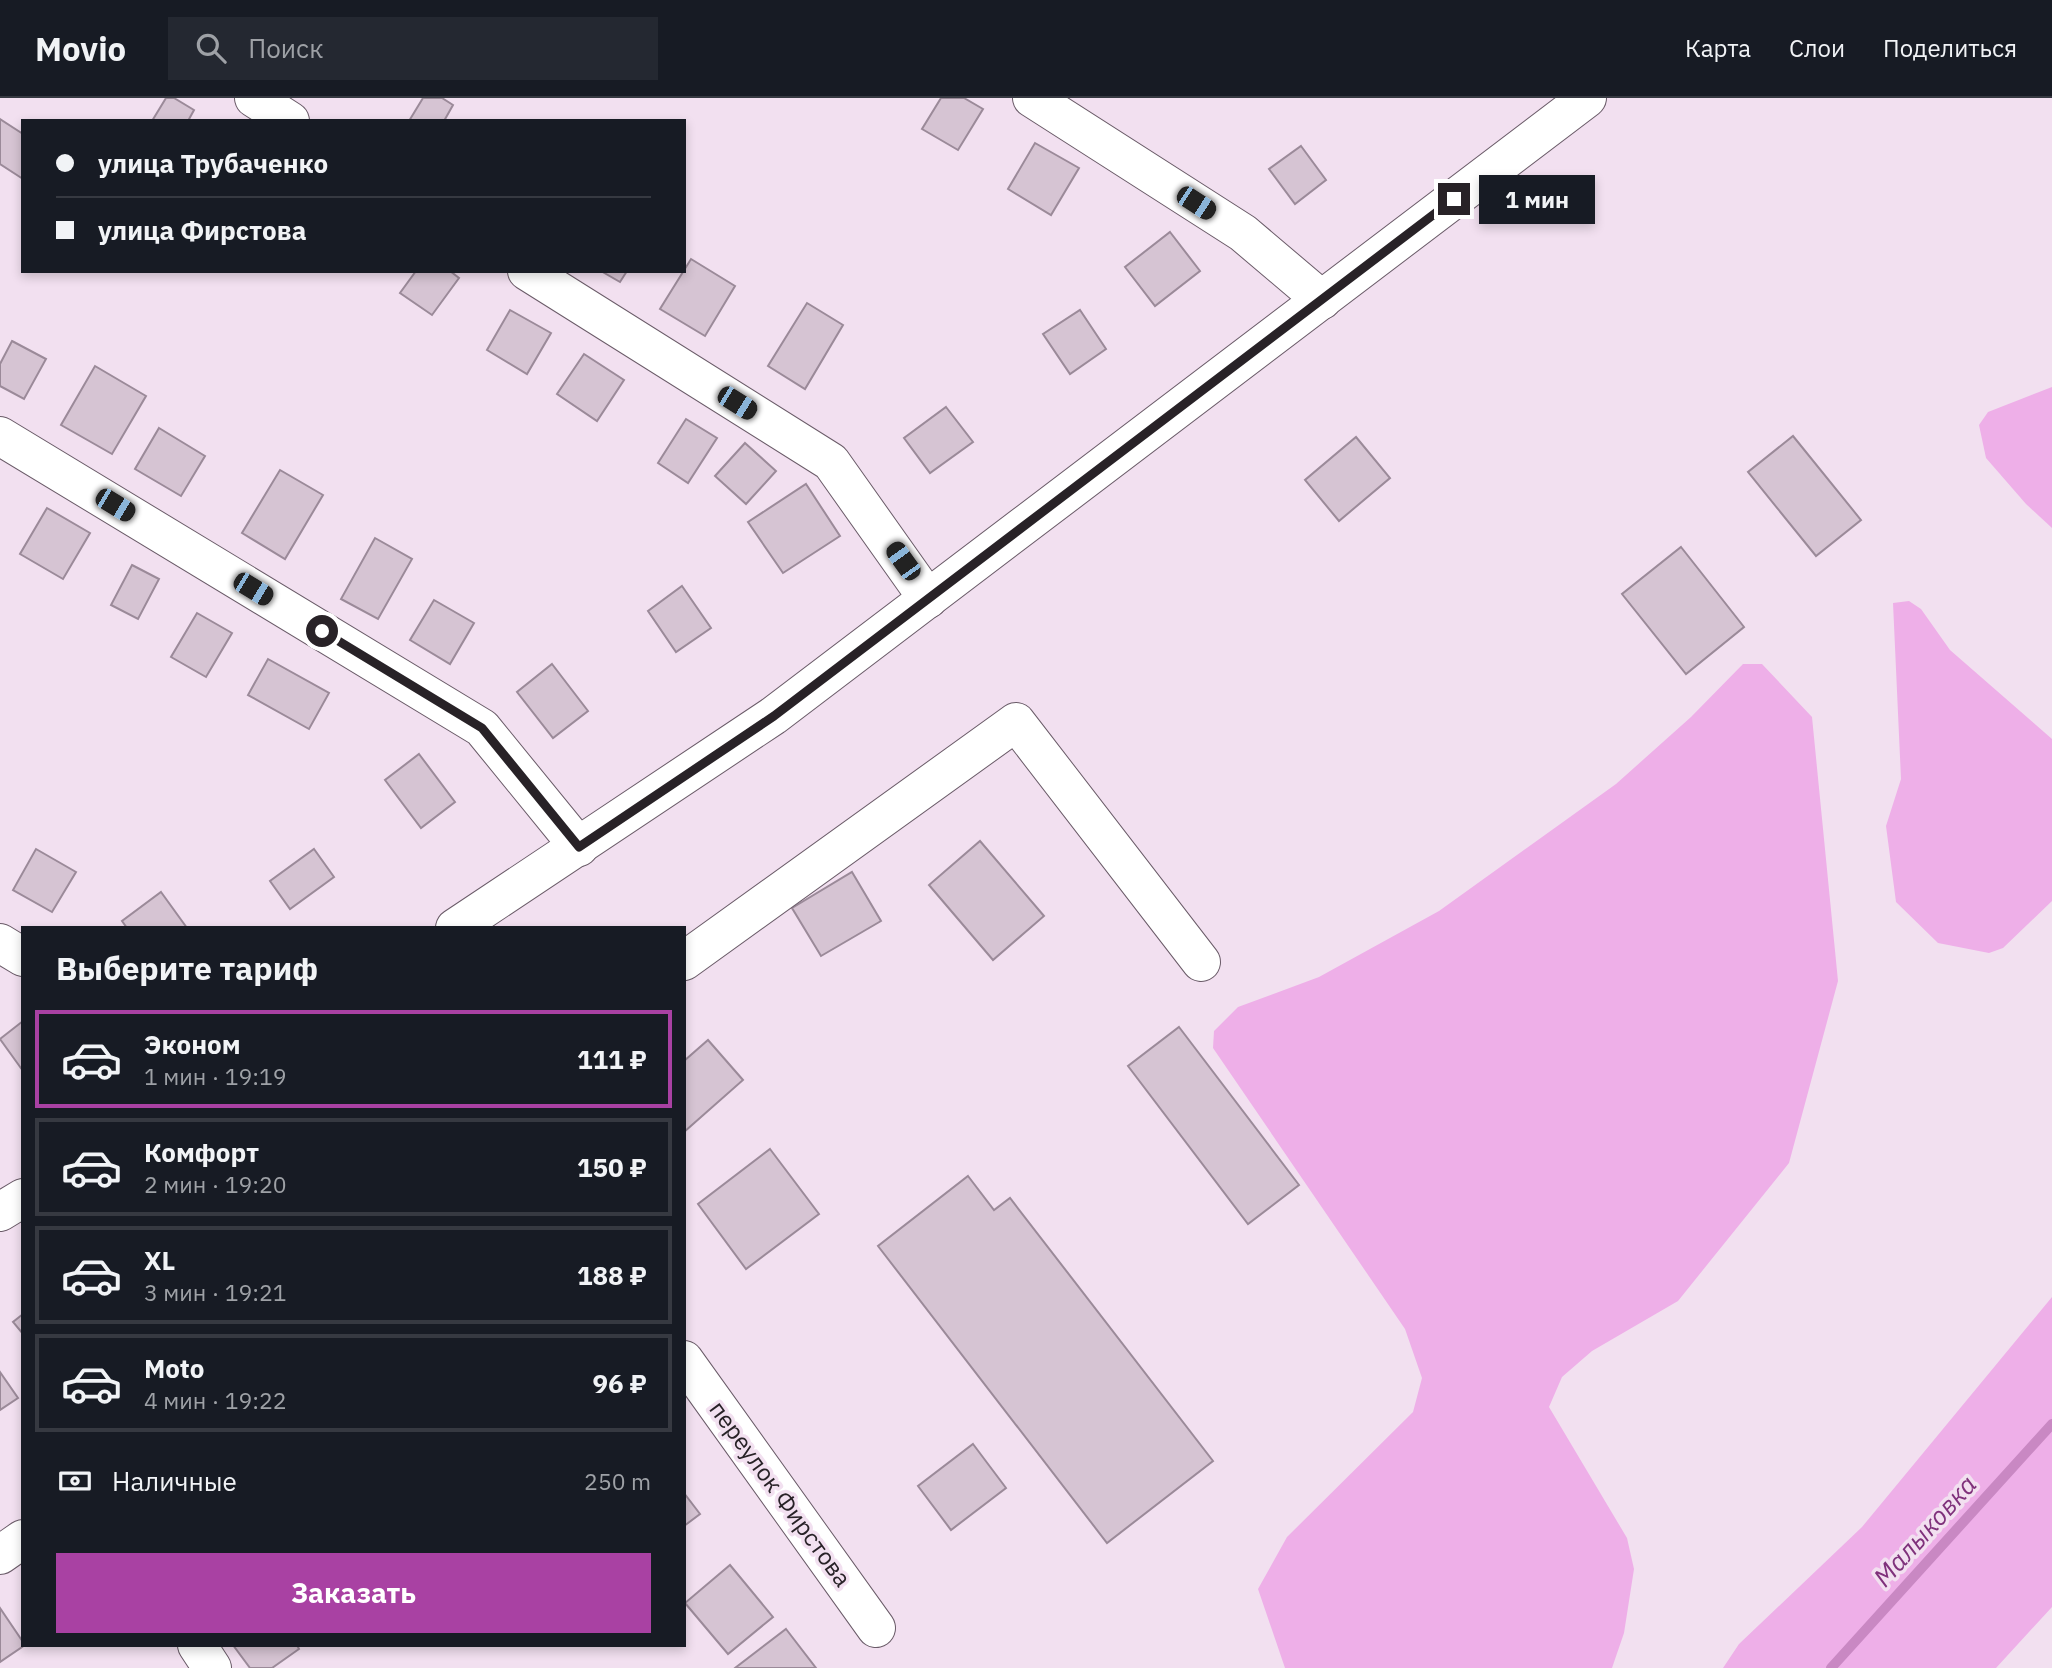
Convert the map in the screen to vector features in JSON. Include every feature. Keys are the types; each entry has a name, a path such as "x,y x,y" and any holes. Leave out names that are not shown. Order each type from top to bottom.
{"street":[{"path":"254,98 287,119"},
{"path":"1032,98 1242,233 1322,300"},
{"path":"458,926 774,716 1587,98"},
{"path":"530,273 831,462 928,599"},
{"path":"0,436 482,728 579,847"},
{"path":"686,960 1016,722 1201,962"},
{"path":"0,943 21,956"},
{"path":"0,1212 21,1199"},
{"name":"переулок Фирстова","path":"686,1363 876,1629"},
{"path":"0,1555 21,1540"},
{"path":"198,1647 212,1668"}],"shaded area":[{"path":"2052,387 2052,528 2026,504 1986,458 1979,425 1988,412"},
{"path":"1909,601 1921,609 1950,650 2052,739 2052,901 2003,948 1989,953 1938,943 1896,902 1886,826 1901,779 1893,603"},
{"path":"1743,664 1762,664 1812,717 1838,981 1789,1163 1678,1301 1592,1351 1562,1377 1549,1407 1627,1538 1634,1569 1624,1633 1612,1668 1285,1668 1258,1589 1287,1537 1413,1412 1422,1378 1405,1329 1213,1048 1214,1031 1238,1007 1319,977 1439,911 1616,784 1691,717"},
{"path":"2052,1297 2052,1607 1996,1668 1723,1668 1739,1644 1862,1527"}],"building":[{"path":"166,98 174,98 194,110 189,119 153,119"},
{"path":"423,98 442,98 453,105 445,119 410,119"},
{"path":"941,98 964,98 983,109 958,150 922,129"},
{"path":"0,119 21,133 21,178 0,164"},
{"path":"1035,143 1079,168 1051,215 1008,189"},
{"path":"1301,146 1326,180 1295,204 1269,169"},
{"path":"1170,232 1200,271 1155,306 1125,267"},
{"path":"691,259 735,286 705,336 660,309 682,273 686,273"},
{"path":"415,273 453,273 459,278 432,315 400,293"},
{"path":"604,273 626,273 620,282"},
{"path":"807,303 843,325 805,389 768,366"},
{"path":"510,310 551,333 527,374 487,350"},
{"path":"1080,310 1106,349 1070,374 1043,334"},
{"path":"12,341 46,359 24,399 0,386 0,364"},
{"path":"584,354 624,380 597,421 557,394"},
{"path":"95,366 146,396 112,454 61,425"},
{"path":"946,407 973,442 930,473 904,438"},
{"path":"686,419 717,438 688,483 658,463"},
{"path":"159,428 205,456 181,496 135,469"},
{"path":"1793,436 1861,520 1816,556 1748,472"},
{"path":"1356,437 1390,478 1339,521 1305,480"},
{"path":"745,443 776,471 746,504 715,476"},
{"path":"280,470 323,495 285,559 242,533"},
{"path":"806,484 840,536 783,573 748,522"},
{"path":"47,508 90,533 63,579 20,554"},
{"path":"375,538 412,559 378,619 341,599"},
{"path":"1681,547 1744,627 1686,674 1622,594"},
{"path":"132,565 159,579 138,619 111,605"},
{"path":"682,586 711,628 676,652 648,611"},
{"path":"434,600 474,623 450,664 410,640"},
{"path":"197,613 232,633 206,677 171,657"},
{"path":"268,659 329,693 309,729 248,695"},
{"path":"552,664 588,711 553,738 517,692"},
{"path":"419,754 455,802 421,828 385,780"},
{"path":"980,841 1044,916 993,960 929,885"},
{"path":"36,849 76,872 52,912 13,890"},
{"path":"314,849 334,877 290,909 270,881"},
{"path":"852,872 881,921 821,956 792,908"},
{"path":"161,892 186,926 126,926 122,921"},
{"path":"21,1023 21,1068 0,1039"},
{"path":"1179,1027 1299,1185 1248,1224 1128,1066"},
{"path":"708,1040 743,1080 686,1130 686,1059"},
{"path":"770,1149 819,1214 746,1269 698,1204"},
{"path":"968,1176 994,1210 1010,1198 1213,1461 1107,1543 878,1246"},
{"path":"21,1316 21,1332 13,1322"},
{"path":"0,1372 18,1398 0,1410"},
{"path":"973,1444 1006,1488 951,1530 918,1486"},
{"path":"686,1496 700,1514 686,1524"},
{"path":"730,1565 773,1617 728,1654 686,1602"},
{"path":"0,1608 21,1639 22,1647 0,1662"},
{"path":"786,1629 816,1668 735,1668"},
{"path":"234,1647 299,1649 272,1668 250,1668"}],"waterway":[{"name":"Малыковка","path":"1831,1668 2052,1424"}],"route":[{"path":"322,631 482,728 579,847 774,716 1454,199"}]}
